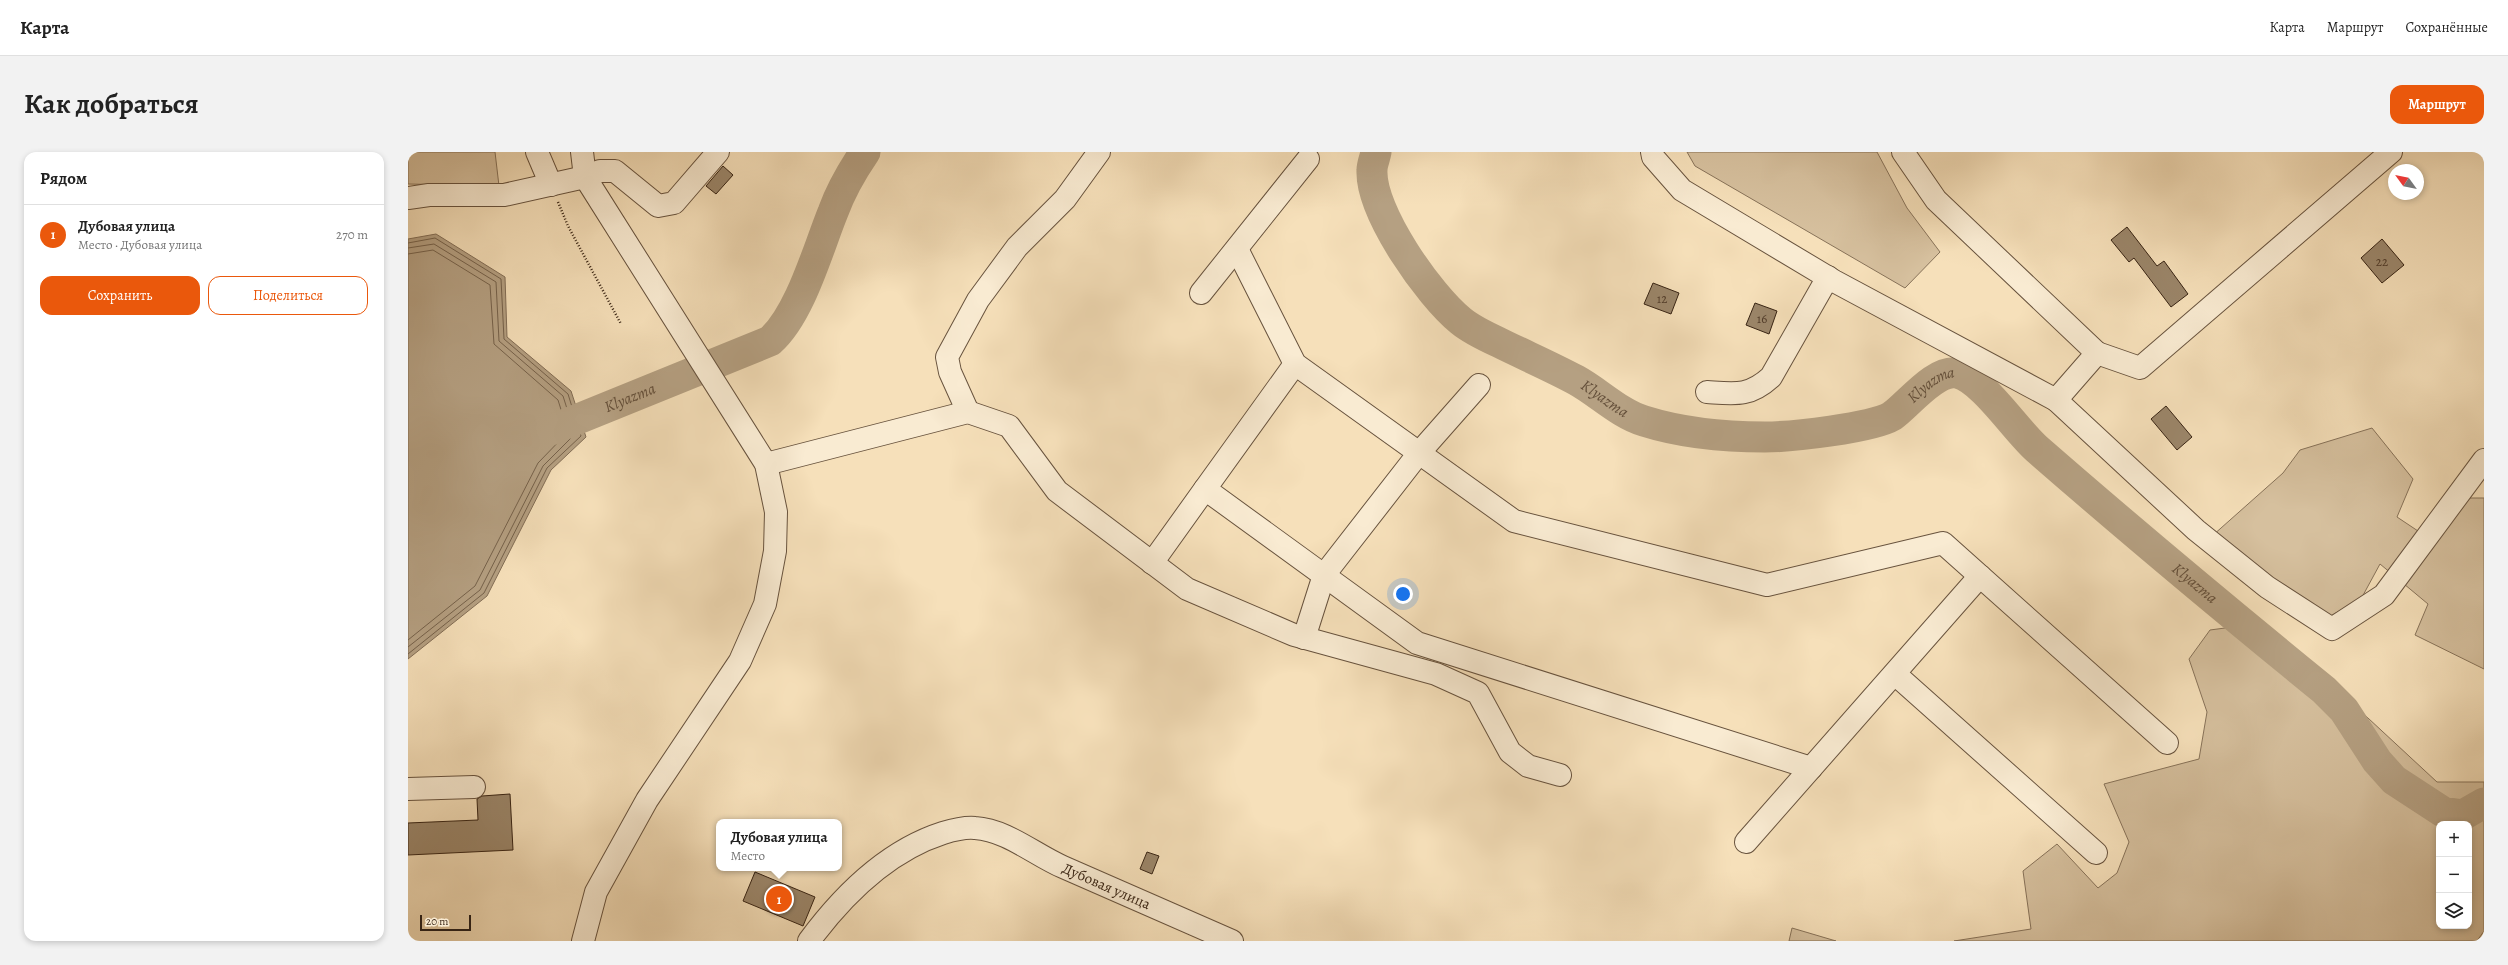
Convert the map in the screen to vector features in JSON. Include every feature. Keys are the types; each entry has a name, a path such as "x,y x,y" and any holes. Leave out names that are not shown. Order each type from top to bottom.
{"street":[{"path":"538,152 551,185"},
{"path":"582,152 585,177 725,395 766,464 776,512 775,551 765,604 740,661 647,800 596,892 583,941"},
{"path":"408,198 429,195 504,195 585,177 600,171 615,171 658,206 674,203 718,152"},
{"path":"968,412 950,372 947,357 978,300 1017,247 1065,198 1099,152"},
{"path":"1652,152 1653,157 1682,190 1828,277 2056,400 2196,530 2267,587 2332,629 2384,595 2484,460"},
{"path":"1903,152 1936,200 2097,353 2140,368 2391,152"},
{"path":"1201,294 1308,159"},
{"path":"1236,249 1295,364 1514,521 1766,585 1943,543 2167,742"},
{"path":"1707,392 1739,394 1758,389 1771,377 1828,277"},
{"path":"2056,400 2097,353"},
{"path":"1152,563 1295,364"},
{"path":"1304,638 1324,575 1419,453 1479,385"},
{"path":"766,464 968,412 1009,426 1057,491 1187,589 1304,638 1436,674 1478,693 1510,752 1528,766 1560,775"},
{"path":"1205,489 1417,643 1811,768"},
{"path":"1746,842 1980,576"},
{"path":"1895,674 2096,853"},
{"path":"408,789 474,787"},
{"name":"Дубовая улица","path":"809,941 831,911 899,852 924,839 955,829 975,827 997,832 1051,862 1232,941"}],"path":[{"path":"551,185 568,226 621,324"}],"shaded area":[{"path":"408,152 495,152 499,186 408,184"},
{"path":"1687,152 1877,152 1907,208 1940,252 1905,288 1695,166"},
{"path":"2372,428 2413,479 2397,517 2430,539 2450,498 2484,498 2484,669 2415,635 2428,604 2380,564 2361,599 2316,624 2203,544 2283,473 2300,450"},
{"path":"2225,628 2272,629 2437,782 2484,782 2484,931 2477,941 1954,941 2031,929 2023,871 2057,844 2098,888 2117,873 2129,842 2104,784 2199,759 2207,712 2189,659 2210,630"},
{"path":"1792,928 1836,941 1789,941"}],"water":[{"path":"436,234 505,277 507,337 571,391 586,437 551,470 487,596 408,659 408,239"}],"building":[{"path":"723,166 733,175 716,194 706,186"},
{"path":"2127,227 2157,266 2164,261 2188,294 2171,307 2134,258 2129,262 2111,240"},
{"path":"2382,239 2404,265 2382,283 2361,258"},
{"path":"1653,283 1679,293 1671,314 1644,304"},
{"path":"1755,303 1777,311 1769,334 1746,325"},
{"path":"2166,406 2192,437 2177,450 2151,419"},
{"path":"510,794 513,850 408,855 408,823 478,820 477,799 482,796"},
{"path":"1147,852 1159,856 1152,874 1140,869"},
{"path":"755,872 815,897 803,926 743,901"}],"waterway":[{"name":"Klyazma","path":"541,434 770,341 781,330 799,299 840,196 851,174 865,152"},
{"name":"Klyazma","path":"1376,152 1372,170 1374,187 1381,208 1404,252 1418,273 1448,309 1474,330 1576,380 1635,418 1673,429 1719,435 1765,437 1811,434 1850,428 1882,420 1899,411 1923,388 1940,376 1949,373 1957,373 1967,377 1978,385 1999,406 2037,449 2179,571 2324,690 2344,710 2377,761 2394,780 2443,812 2463,815 2484,803"}],"place":[{"name":"Дубовая улица","path":"779,899"}]}
